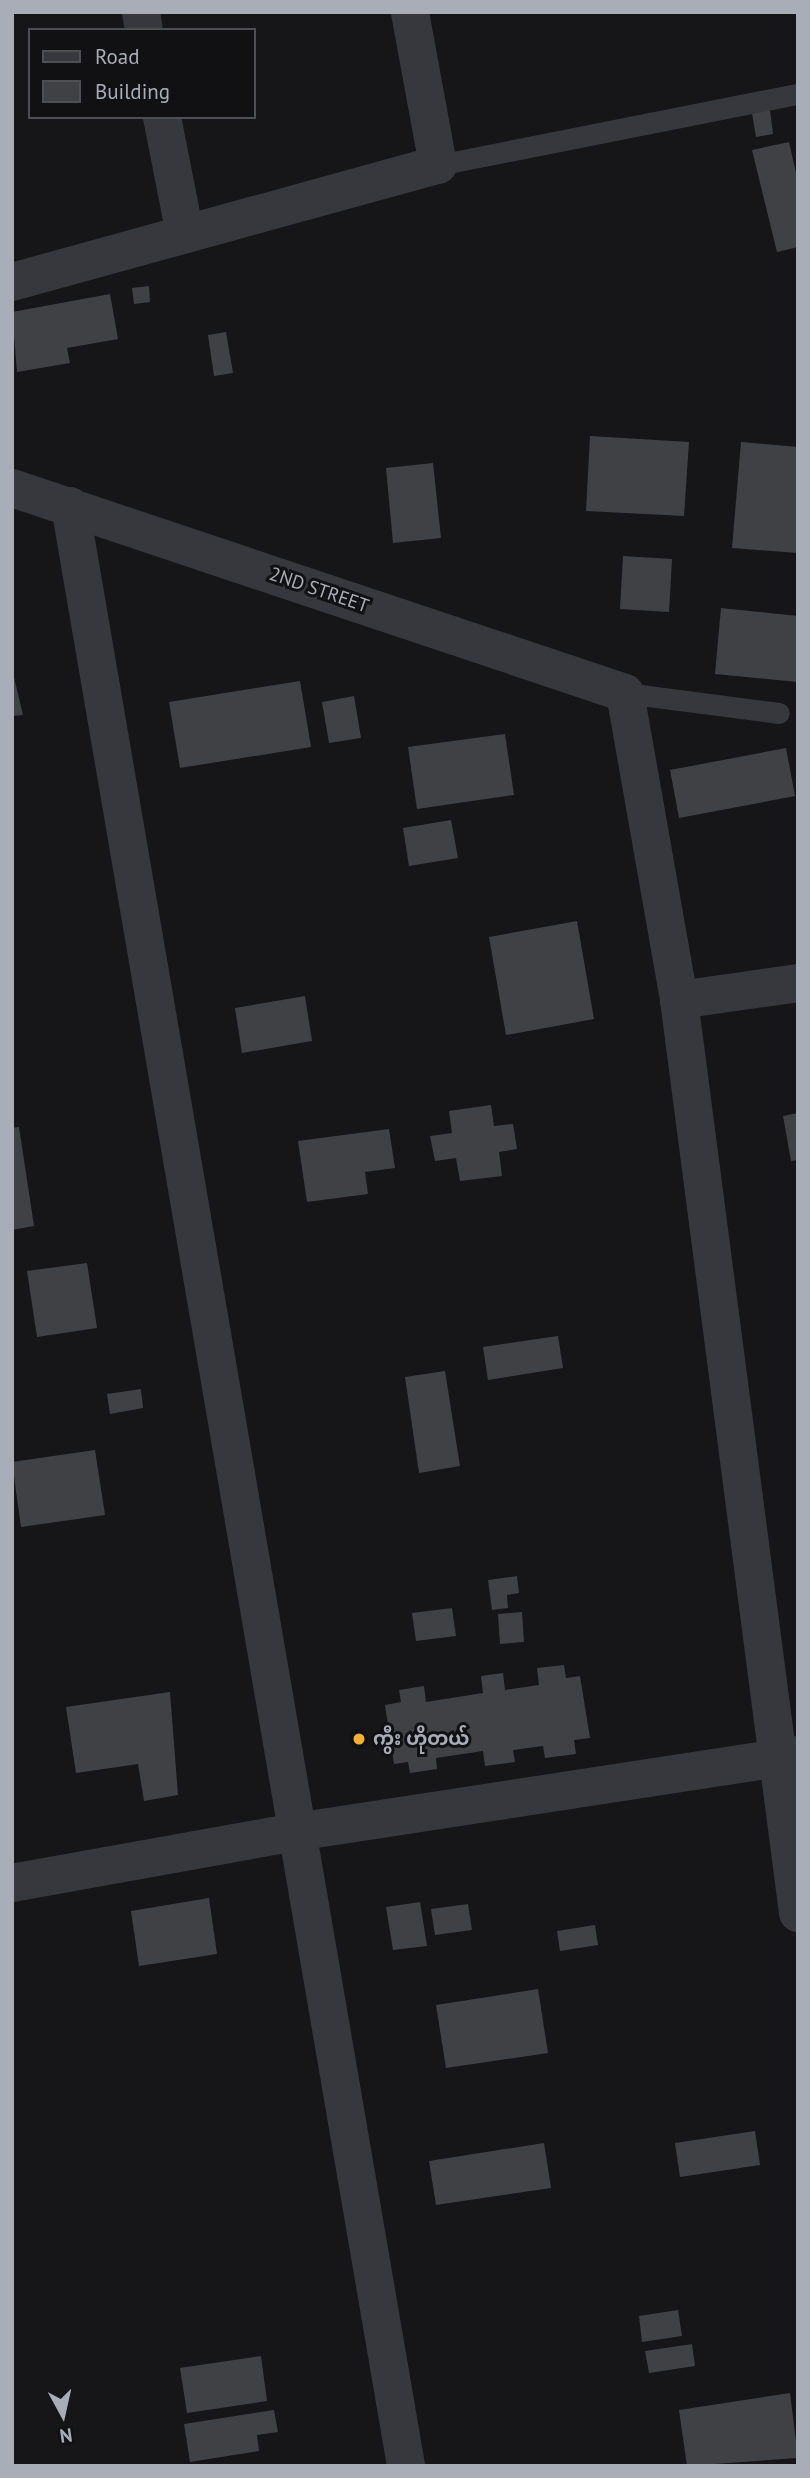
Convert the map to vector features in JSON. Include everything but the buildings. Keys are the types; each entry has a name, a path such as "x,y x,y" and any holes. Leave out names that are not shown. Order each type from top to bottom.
{"street":[{"path":"12,282 438,165 410,12"},
{"path":"162,119 185,234"},
{"name":"2ND STREET","path":"12,488 625,693"},
{"path":"70,506 406,2466"},
{"path":"625,693 679,1000 786,1756 798,1913"},
{"path":"679,1000 798,983"},
{"path":"12,1883 296,1832 786,1756"}],"lane":[{"path":"438,165 798,94"},
{"path":"625,693 779,713"}],"place":[{"name":"ကွီး ဟိုတယ်","path":"359,1739"}]}
